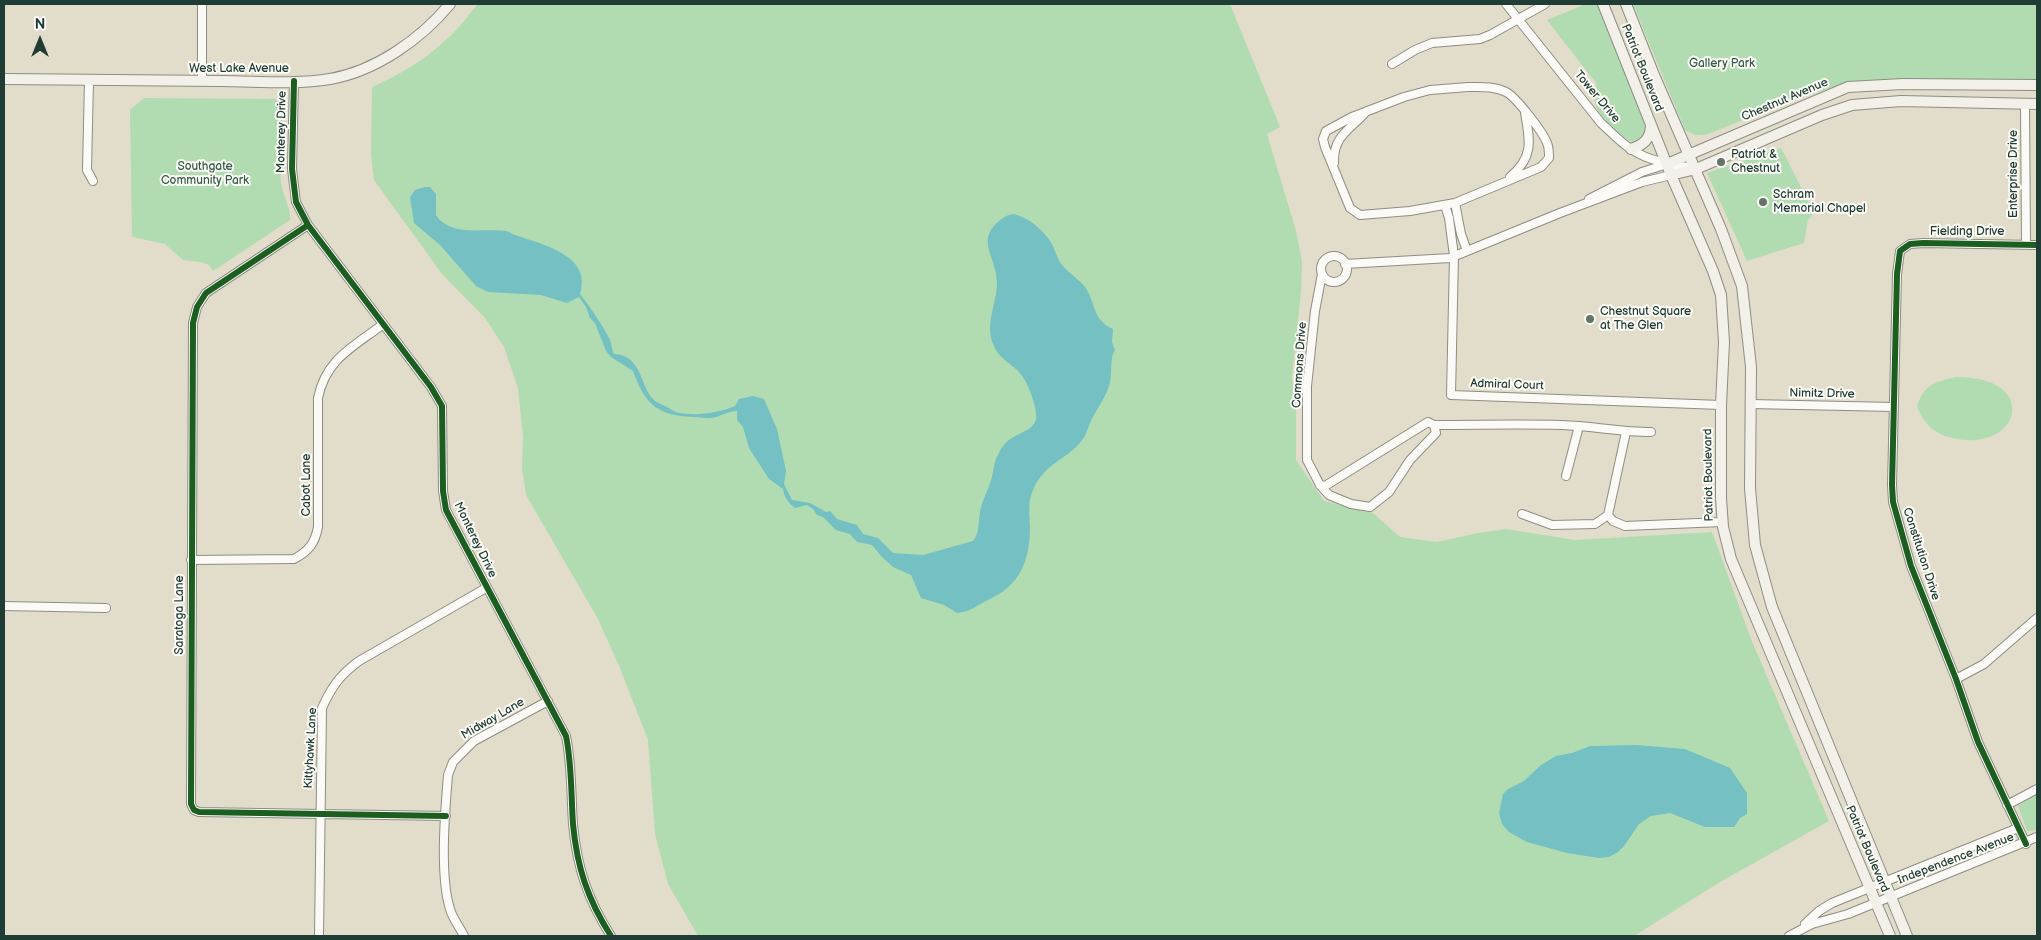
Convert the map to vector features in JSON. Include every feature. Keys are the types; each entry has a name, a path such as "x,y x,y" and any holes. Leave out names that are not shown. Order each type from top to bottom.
{"main road":[{"name":"West Lake Avenue","path":"4,79 294,82 331,79 367,67 399,51 439,17 450,4"},
{"name":"Patriot Boulevard","path":"1603,4 1671,175 1713,271 1721,295 1724,342 1721,405 1722,522 1731,559 1890,936"},
{"name":"Patriot Boulevard","path":"1626,4 1654,75 1696,169 1742,286 1751,367 1750,488 1755,545 1770,598 1907,936"},
{"name":"Chestnut Avenue","path":"1667,164 1848,87 1903,84 2037,85"},
{"name":"Chestnut Avenue","path":"1671,175 1696,169 1822,115 1852,105 1901,101 2037,104"},
{"path":"1631,150 1646,142 1652,125"}],"street":[{"path":"202,4 202,81"},
{"name":"Tower Drive","path":"1506,4 1601,123 1631,150 1667,164 1696,169"},
{"path":"1392,64 1415,50 1432,44 1480,39 1545,4"},
{"path":"89,80 88,170 93,181"},
{"name":"Monterey Drive","path":"294,82 292,169 296,202 308,224 430,387 442,406 443,491 446,510 486,588 562,726 568,749 573,826 578,861 585,886 597,914 612,936"},
{"path":"1490,87 1507,92 1525,112 1548,144 1549,158 1541,167 1455,203 1410,211 1360,215 1350,208 1323,138 1326,131 1334,125 1404,97 1430,90 1490,87"},
{"name":"Enterprise Drive","path":"2025,104 2026,244"},
{"path":"1334,169 1334,156 1340,136 1368,111"},
{"path":"1505,182 1517,172 1527,156 1530,139 1525,112"},
{"name":"Chestnut Avenue","path":"1560,213 1642,172 1667,164"},
{"name":"Chestnut Avenue","path":"1322,274 1323,263 1329,258 1336,257 1346,264 1450,258 1642,182 1671,175"},
{"path":"1455,203 1461,234 1467,251"},
{"name":"Admiral Court","path":"1445,205 1454,256 1451,395 1721,405"},
{"name":"Saratoga Lane","path":"308,224 206,293 197,308 193,323 191,804 194,810 199,812 446,816"},
{"name":"Fielding Drive","path":"1900,251 1910,244 1924,243 2037,245"},
{"name":"Constitution Drive","path":"1900,251 1897,274 1893,502 1911,566 1956,679 1978,742 2026,844"},
{"path":"1322,274 1328,280 1337,282 1346,273 1346,264"},
{"name":"Commons Drive","path":"1322,274 1315,311 1307,386 1307,460 1320,485 1329,495 1351,504 1370,507 1389,492 1410,460 1436,433 1434,425"},
{"name":"Cabot Lane","path":"191,560 294,559 308,551 315,540 318,527 318,398 321,384 328,369 340,357 382,325"},
{"name":"Nimitz Drive","path":"1750,404 1894,407"},
{"path":"1320,485 1325,486 1428,422 1434,425 1579,426 1626,432 1650,432"},
{"path":"1566,476 1579,426"},
{"path":"1522,514 1552,525 1595,524 1608,515 1626,432"},
{"path":"1608,515 1613,521 1626,526 1722,522"},
{"name":"Kittyhawk Lane","path":"319,936 322,708 331,688 343,673 359,660 486,588"},
{"path":"4,606 106,608"},
{"path":"1956,679 1984,664 2037,618"},
{"name":"Midway Lane","path":"464,936 451,913 447,894 445,868 448,775 453,762 474,741 548,701"},
{"path":"2007,805 2037,789"},
{"name":"Independence Avenue","path":"1798,931 1825,907 1846,897 1886,883 2018,828"},
{"name":"Independence Avenue","path":"1789,936 1812,924 1836,919 2026,844 2037,837"}],"green space":[{"path":"478,4 1230,4 1280,127 1267,134 1296,231 1302,261 1301,292 1292,377 1296,405 1296,460 1324,501 1373,513 1400,537 1437,542 1506,529 1575,540 1712,532 1751,639 1829,821 1720,882 1634,936 698,936 668,884 655,834 648,740 620,668 598,619 526,495 522,468 523,437 518,388 504,347 485,318 442,274 374,180 371,155 372,87 402,72 439,47 456,31"},
{"path":"1586,4 1600,4 1646,127 1643,145 1633,143 1622,135 1599,113 1595,102 1596,83 1547,20"},
{"name":"Gallery Park","path":"1633,4 2037,4 2037,82 1846,83 1802,97 1705,135 1695,135 1685,130"},
{"name":"Southgate Community Park","path":"144,98 276,99 282,107 280,173 290,212 290,220 213,271 209,265 201,262 183,260 165,244 132,237 130,110"},
{"path":"1781,148 1814,213 1808,220 1804,243 1747,261 1707,173"},
{"path":"1956,377 1983,380 2001,388 2011,400 2012,413 2006,425 1994,435 1976,440 1952,438 1935,431 1922,418 1917,406 1923,393 1936,383"},
{"path":"2037,793 2037,830 2027,831 2018,806"}],"water":[{"path":"430,187 436,194 436,215 442,222 458,229 508,231 514,235 550,247 572,261 579,270 582,281 580,294 606,332 614,354 630,359 639,371 648,392 656,402 677,412 700,414 735,406 739,399 753,396 764,399 777,429 786,471 784,484 792,500 810,503 826,512 830,511 837,519 857,525 863,534 878,538 893,553 923,555 973,541 978,531 982,503 990,484 999,452 1007,441 1029,429 1035,423 1036,413 1028,385 1022,375 998,353 991,337 990,322 997,285 988,241 989,234 994,226 1005,217 1013,214 1020,216 1030,221 1043,233 1053,246 1061,264 1087,290 1098,317 1113,329 1112,342 1115,350 1112,357 1109,386 1085,436 1073,450 1044,473 1033,490 1029,505 1030,530 1027,553 1015,580 999,594 970,610 957,613 944,605 921,598 911,575 893,567 872,545 857,542 850,534 836,530 807,505 795,508 786,497 783,489 769,479 749,448 743,427 737,420 737,411 707,418 671,414 655,406 648,400 633,371 611,357 606,351 595,323 590,318 586,307 579,297 567,303 541,295 488,292 476,286 440,245 414,223 410,197 415,190"},
{"path":"1636,745 1685,749 1730,768 1747,793 1747,814 1740,818 1734,827 1705,827 1670,813 1651,816 1639,824 1618,852 1609,857 1599,858 1567,853 1527,842 1509,832 1502,824 1499,813 1503,794 1508,789 1524,781 1541,765 1556,756 1572,753 1590,746"}],"cycle path":[{"path":"294,81 292,169 296,202 308,225 431,387 442,406 443,491 446,510 566,736 577,855 590,896 611,936"},
{"path":"308,225 206,293 197,307 193,323 191,804 194,810 199,812 446,816"},
{"path":"2026,844 1978,742 1956,679 1911,566 1893,502 1892,485 1897,274 1900,251 1910,244 1923,243 2037,245"}],"place":[{"name":"Patriot & Chestnut","path":"1721,162"},
{"name":"Schram Memorial Chapel","path":"1763,202"},
{"name":"Chestnut Square at The Glen","path":"1590,319"}]}
